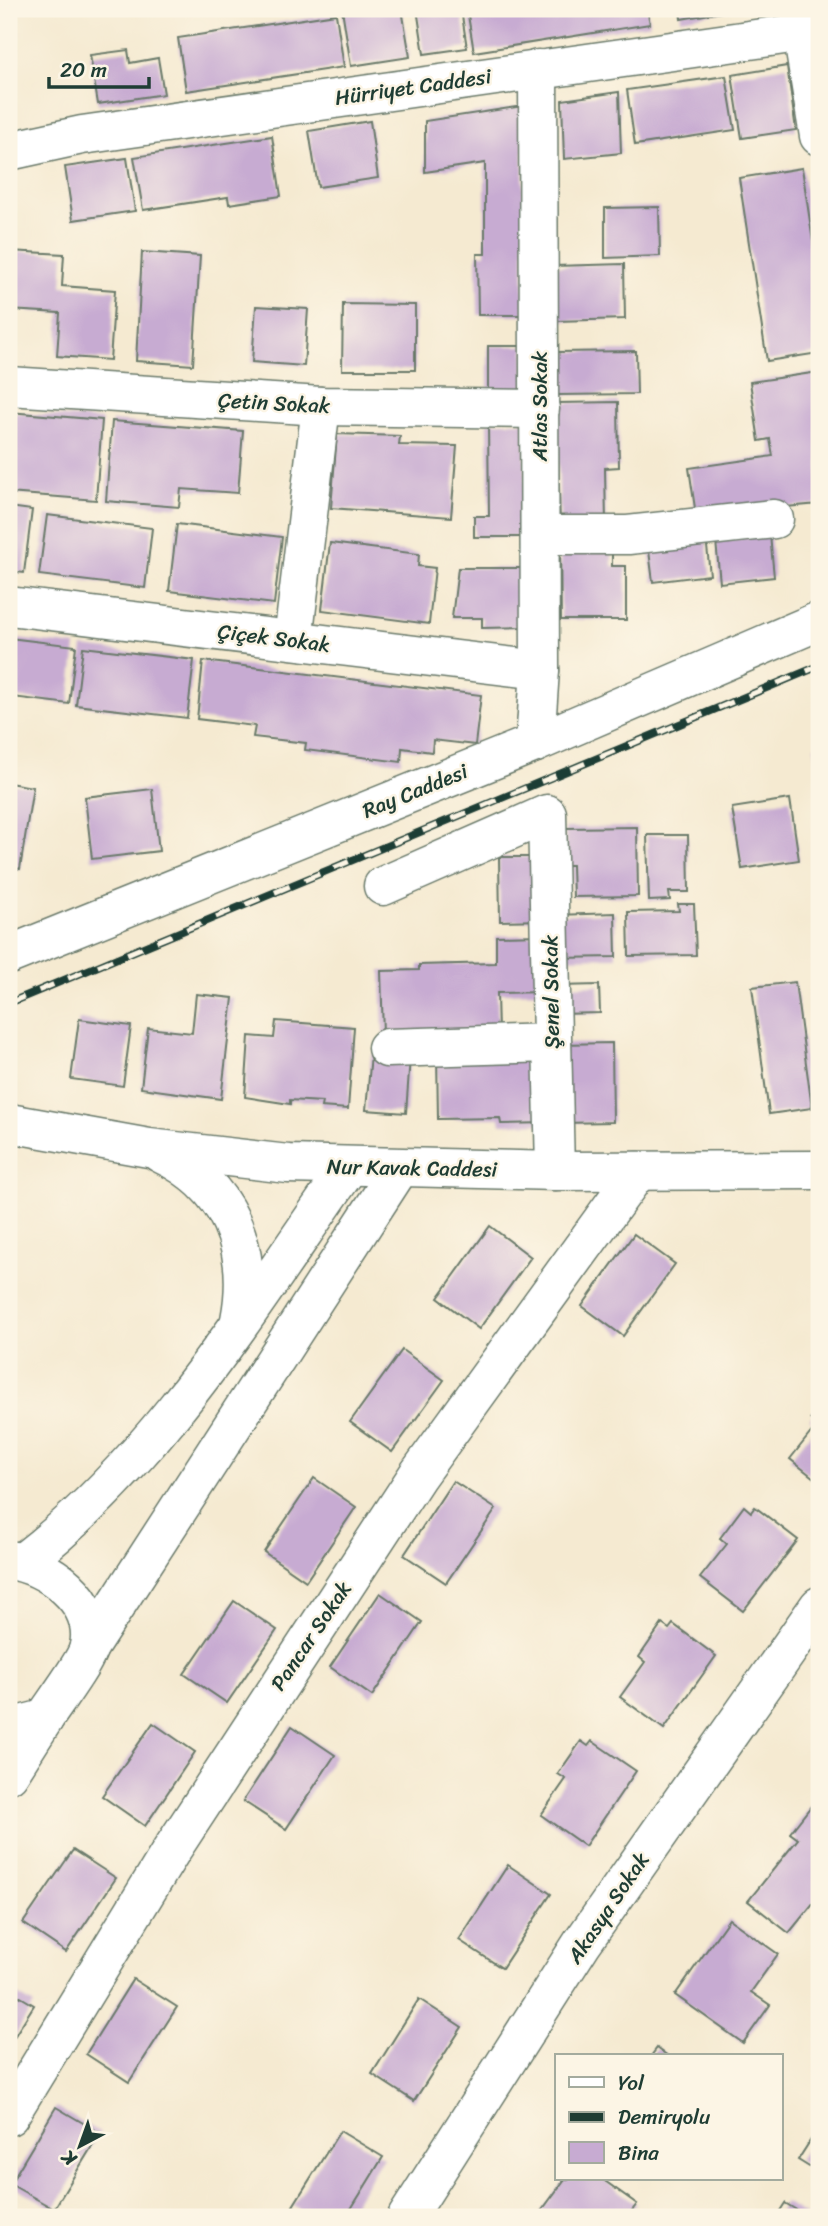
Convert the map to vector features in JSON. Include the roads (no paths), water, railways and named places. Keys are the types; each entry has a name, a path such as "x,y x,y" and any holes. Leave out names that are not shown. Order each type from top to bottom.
{"street":[{"name":"Hürriyet Caddesi","path":"9,151 82,135 810,31"},
{"path":"810,31 819,136"},
{"name":"Atlas Sokak","path":"535,743 540,670 538,69"},
{"name":"Çetin Sokak","path":"9,386 321,406 540,409"},
{"path":"293,640 321,406"},
{"path":"540,535 628,535 774,519"},
{"name":"Çiçek Sokak","path":"9,606 540,670"},
{"name":"Ray Caddesi","path":"9,955 535,743 819,621"},
{"name":"Şenel Sokak","path":"383,886 547,814 555,1171"},
{"path":"387,1048 552,1043"},
{"name":"Nur Kavak Caddesi","path":"9,1122 149,1148 348,1168 555,1171 819,1170"},
{"path":"149,1148 176,1161 201,1180 221,1204 236,1231 244,1262 245,1293 239,1324"},
{"path":"16,1561 66,1529 145,1447 239,1324 348,1168"},
{"path":"9,1774 26,1724 89,1647 399,1169"},
{"name":"Pancar Sokak","path":"9,2116 171,1851 410,1488 638,1171"},
{"path":"16,1561 50,1573 72,1593 85,1619 89,1647"},
{"name":"Akasya Sokak","path":"407,2217 582,1943 819,1605"}],"railway":[{"path":"9,1003 819,666"}]}
